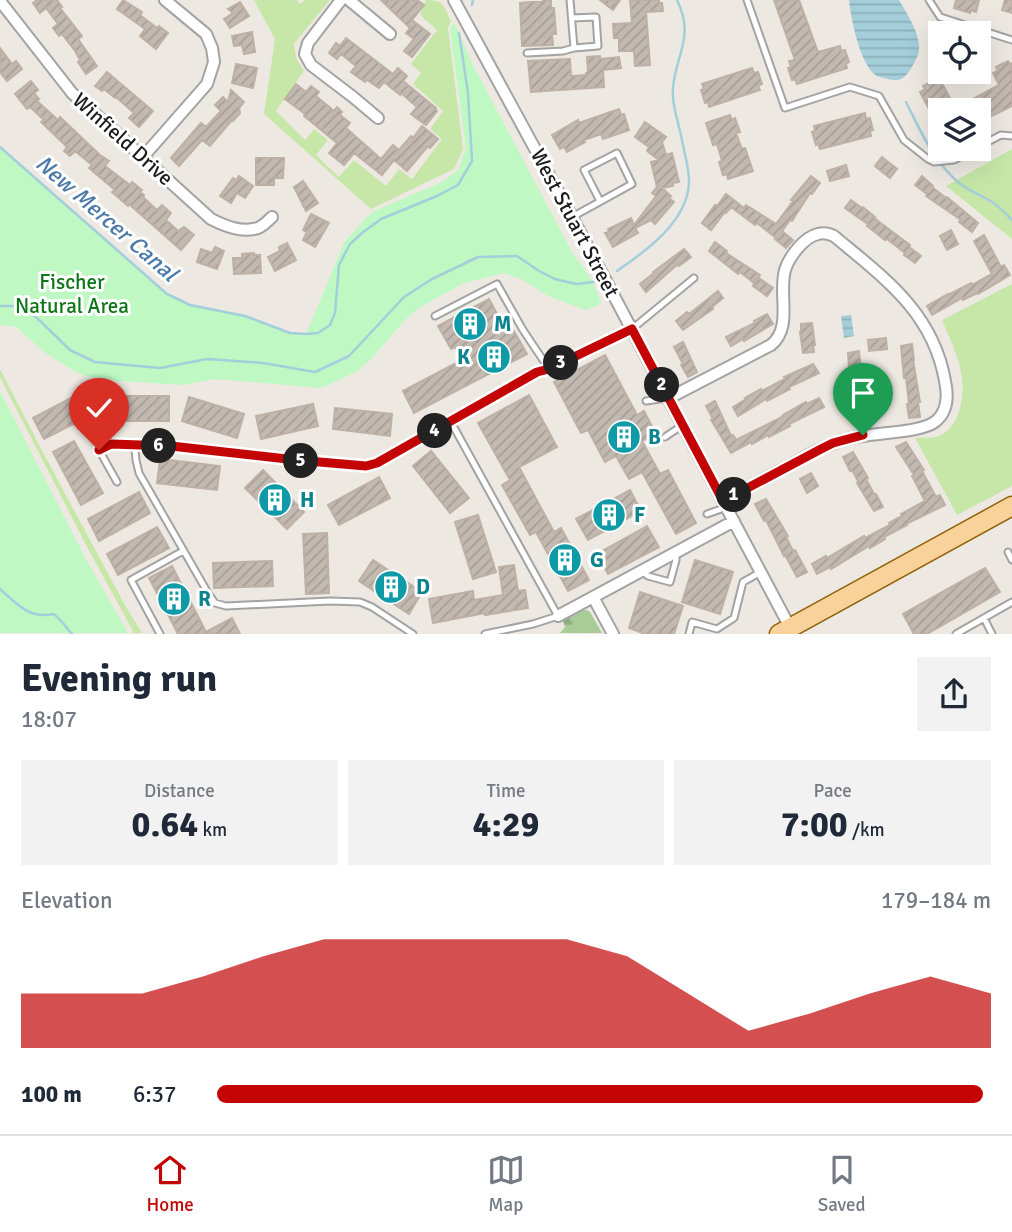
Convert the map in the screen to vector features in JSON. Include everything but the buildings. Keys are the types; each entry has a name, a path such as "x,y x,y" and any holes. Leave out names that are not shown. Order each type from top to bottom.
{"main road":[{"path":"788,631 1012,506"}],"street":[{"path":"142,157 207,84 214,62 206,34 165,0"},
{"path":"341,0 308,43 305,54 311,65 378,118"},
{"path":"349,0 390,34"},
{"name":"West Stuart Street","path":"454,0 761,572 788,631"},
{"name":"Winfield Drive","path":"0,1 72,93 211,219 242,230 259,228 272,217"},
{"path":"668,398 778,339 783,325 786,268 802,245 817,234 834,236 894,286 914,310 932,341 943,372 947,397 945,408 937,420 923,427 863,435 833,443 725,504"},
{"path":"558,616 734,521"},
{"path":"593,597 613,634"}],"lane":[{"path":"570,0 573,48"},
{"path":"747,0 785,108 850,87 879,96 904,140 928,159"},
{"path":"929,0 940,16 1012,40"},
{"path":"527,53 598,46 596,17 572,18"},
{"path":"991,141 1002,135 1012,136"},
{"path":"572,217 632,184 617,153 584,170 600,201"},
{"path":"117,482 99,450 111,444 171,446 366,466 377,463 537,372 549,369 632,329 694,278"},
{"path":"435,316 497,284 549,369"},
{"path":"646,401 668,398"},
{"path":"451,422 558,616 485,634"},
{"path":"666,437 683,425"},
{"path":"141,446 135,450 139,473 215,603 226,606 360,602 412,634"},
{"path":"706,514 725,504"},
{"path":"160,634 131,580 183,551"},
{"path":"1008,552 1012,560"},
{"path":"642,571 648,576 670,582 676,553"},
{"path":"689,634 692,622 717,629 734,618 743,582 761,572"},
{"path":"956,634 1010,603 1012,613"},
{"path":"984,618 992,634"}],"green space":[{"path":"254,0 297,0 299,4 306,0 330,0 294,44 296,58 304,71 276,111 305,140 314,129 328,140 316,155 339,177 354,160 386,186 399,169 412,179 442,139 430,129 443,111 413,84 421,73 411,64 437,30 420,15 426,0 440,3 451,21 448,28 463,149 454,169 371,209 264,114 275,39"},
{"name":"Fischer Natural Area","path":"454,23 473,65 573,254 593,283 601,304 585,310 548,296 523,280 504,273 464,283 420,307 356,372 321,388 214,379 183,385 85,376 44,352 16,327 0,326 0,147 167,294 190,305 245,316 290,333 306,334 345,241 372,212 442,182 459,169 466,148 450,28"},
{"path":"1012,149 1012,239 946,186"},
{"path":"1012,284 1012,486 957,515 915,438 936,437 946,432 961,406 963,393 960,368 942,320"},
{"path":"0,369 142,633 134,633 85,543 0,377"},
{"path":"0,391 87,561 128,633 0,633"},
{"path":"583,610 590,612 602,633 560,633 565,627 563,621"}],"water":[{"path":"849,0 899,0 914,27 919,45 915,61 903,78 892,80 877,76 871,71 857,41"},
{"path":"851,315 854,336 844,338 841,316"}],"waterway":[{"name":"New Mercer Canal","path":"472,5 473,0"},
{"path":"617,271 663,234 673,223 687,197 688,172 673,93 684,35 682,13 677,0"},
{"name":"New Mercer Canal","path":"0,147 167,294 190,305 245,316 290,333 318,333 330,325 335,313 339,265 350,244 381,219 458,185 472,161 468,93 459,33"},
{"path":"906,102 928,145 950,175 963,186 995,204 1012,220"},
{"path":"0,306 17,306 37,318 70,350 95,362 160,368 207,359 263,363 315,372 349,356 404,297 432,279 478,257 517,256 555,279 576,284 594,282"},
{"path":"0,589 30,612 53,614 72,634"}],"place":[{"name":"M","path":"470,324"},
{"name":"K","path":"494,357"},
{"name":"B","path":"624,437"},
{"name":"H","path":"275,500"},
{"name":"F","path":"609,515"},
{"name":"G","path":"565,560"},
{"name":"D","path":"391,587"},
{"name":"R","path":"174,599"}],"route":[{"path":"99,450 111,444 171,446 366,466 377,463 537,372 549,369 632,329 723,501 833,443 863,435"}]}
